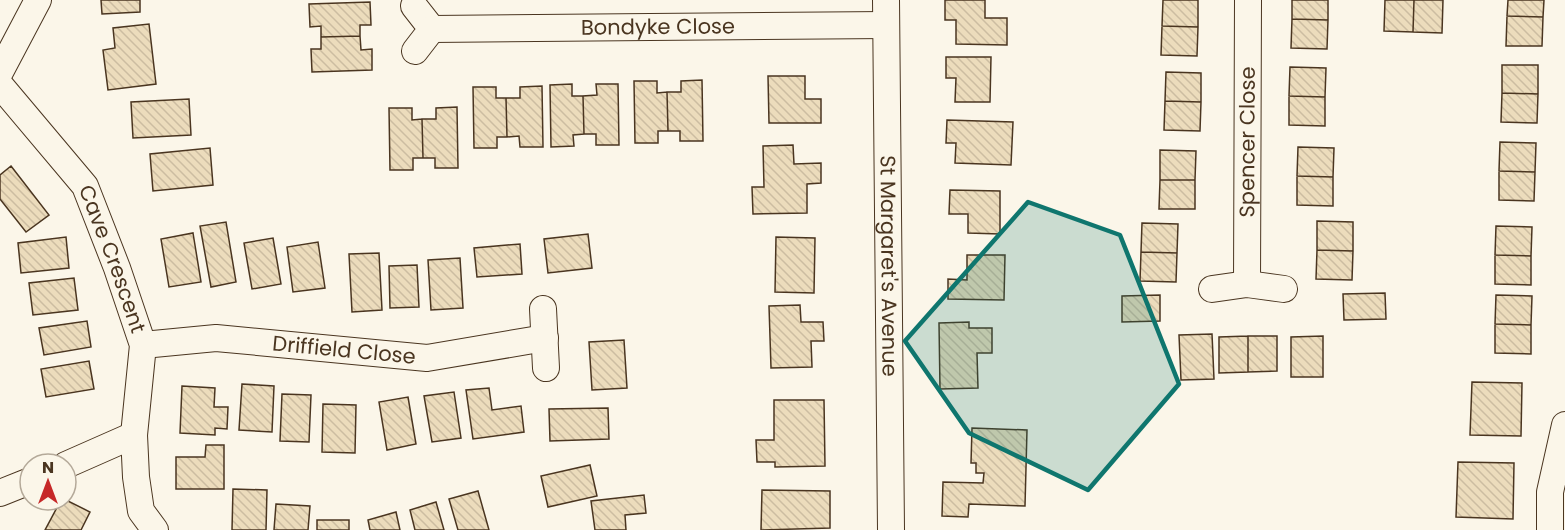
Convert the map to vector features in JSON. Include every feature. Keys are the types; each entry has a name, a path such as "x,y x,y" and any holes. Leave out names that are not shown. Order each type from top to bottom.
{"street":[{"path":"0,72 38,0"},
{"name":"Spencer Close","path":"1247,284 1248,0"},
{"path":"414,6 432,29 415,51"},
{"name":"Bondyke Close","path":"432,29 886,12"},
{"name":"St Margaret's Avenue","path":"886,12 891,530"},
{"name":"Cave Crescent","path":"0,85 85,186 117,268 143,345 134,435 141,511 155,530"},
{"path":"1212,289 1247,284 1284,289"},
{"path":"543,309 546,368"},
{"name":"Driffield Close","path":"143,345 216,338 427,358 545,338"},
{"path":"1550,530 1550,492 1565,424"},
{"path":"78,460 134,435"},
{"path":"0,493 18,486"}],"highlighted area":[{"path":"1028,202 1120,235 1179,384 1088,490 969,433 905,341"}],"building":[{"path":"101,0 140,0 140,12 102,14"},
{"path":"945,0 985,0 985,18 1007,18 1007,45 956,44 956,20 945,20"},
{"path":"1163,0 1198,0 1198,27 1162,26"},
{"path":"1292,0 1328,0 1328,20 1292,19"},
{"path":"1385,0 1414,0 1413,32 1384,31"},
{"path":"1414,0 1443,0 1442,33 1413,32"},
{"path":"1508,0 1544,0 1543,17 1507,16"},
{"path":"370,2 371,25 360,25 360,36 321,37 321,26 310,27 309,4"},
{"path":"1507,16 1543,17 1542,46 1506,46"},
{"path":"1292,19 1328,20 1327,49 1291,48"},
{"path":"149,24 156,84 108,90 103,50 115,48 113,28"},
{"path":"1162,26 1198,27 1197,56 1161,55"},
{"path":"360,36 361,50 372,49 372,70 312,72 311,49 321,49 321,37"},
{"path":"946,57 991,57 990,102 955,102 956,78 946,78"},
{"path":"1502,65 1538,65 1538,94 1502,93"},
{"path":"1290,67 1326,68 1325,97 1289,96"},
{"path":"1166,72 1201,73 1201,102 1165,101"},
{"path":"768,76 805,76 805,99 821,99 821,123 769,123"},
{"path":"702,80 703,141 680,141 680,131 668,131 667,92 681,92 681,81"},
{"path":"634,81 657,81 657,93 667,92 668,131 658,131 658,143 635,143"},
{"path":"572,84 572,96 583,96 584,134 573,135 574,146 551,147 550,85"},
{"path":"596,84 618,84 619,145 596,145 596,134 584,134 583,96 597,95"},
{"path":"542,86 543,147 520,147 519,136 507,137 506,98 520,98 520,87"},
{"path":"473,87 496,87 496,98 506,98 507,137 497,137 497,148 474,148"},
{"path":"1502,93 1538,94 1537,123 1501,122"},
{"path":"1289,96 1325,97 1325,126 1289,125"},
{"path":"189,99 191,135 133,138 131,102"},
{"path":"1165,101 1201,102 1200,131 1164,130"},
{"path":"457,107 458,168 435,168 435,158 423,158 422,119 436,119 436,108"},
{"path":"389,108 412,108 412,120 422,119 423,158 413,158 413,170 390,170"},
{"path":"947,120 1013,122 1011,165 955,163 956,143 946,143"},
{"path":"1500,142 1536,143 1535,172 1499,171"},
{"path":"793,145 794,164 821,163 821,183 807,184 807,213 753,214 752,187 764,187 763,146"},
{"path":"1298,147 1334,148 1333,177 1297,176"},
{"path":"210,148 213,185 153,191 150,154"},
{"path":"1160,150 1196,151 1195,180 1160,180"},
{"path":"11,166 49,215 26,232 0,199 0,175"},
{"path":"1499,171 1535,172 1534,201 1499,200"},
{"path":"1297,176 1333,177 1333,206 1297,205"},
{"path":"1160,180 1195,180 1195,209 1159,209"},
{"path":"950,190 1000,191 1000,234 968,233 968,214 949,214"},
{"path":"1317,221 1353,222 1353,251 1317,250"},
{"path":"226,222 236,282 211,287 200,226"},
{"path":"1142,223 1178,224 1177,253 1141,252"},
{"path":"1496,226 1532,227 1531,256 1495,255"},
{"path":"193,233 201,282 169,287 161,239"},
{"path":"588,234 592,268 548,273 544,239"},
{"path":"66,237 69,268 21,273 18,243"},
{"path":"776,237 815,238 814,293 775,292"},
{"path":"273,238 281,284 252,289 244,243"},
{"path":"318,242 325,288 293,292 287,247"},
{"path":"520,244 522,274 477,277 474,248"},
{"path":"1317,250 1353,251 1352,280 1316,279"},
{"path":"1141,252 1177,253 1176,282 1140,281"},
{"path":"379,253 382,310 352,312 349,254"},
{"path":"967,255 1005,255 1004,300 948,299 948,279 967,280"},
{"path":"1495,255 1531,256 1531,285 1495,284"},
{"path":"460,258 463,308 431,310 428,260"},
{"path":"417,265 419,307 390,308 389,266"},
{"path":"74,278 78,310 33,315 29,283"},
{"path":"1385,293 1386,319 1344,320 1343,294"},
{"path":"1160,295 1160,321 1122,322 1122,296"},
{"path":"1496,295 1532,296 1531,325 1495,324"},
{"path":"800,305 801,322 823,322 824,341 811,341 812,367 771,368 769,306"},
{"path":"87,321 91,347 44,355 39,328"},
{"path":"969,322 969,328 992,328 992,353 977,353 978,388 940,389 939,323"},
{"path":"1495,324 1531,325 1531,354 1495,353"},
{"path":"1212,334 1214,379 1181,380 1179,335"},
{"path":"1248,336 1248,372 1219,373 1219,337"},
{"path":"1248,336 1277,336 1277,371 1248,372"},
{"path":"1323,336 1323,377 1291,377 1291,337"},
{"path":"624,340 627,388 592,390 589,342"},
{"path":"89,361 94,389 46,397 41,369"},
{"path":"1472,382 1522,383 1521,436 1470,435"},
{"path":"242,384 274,386 272,432 239,430"},
{"path":"182,386 215,388 214,407 228,407 227,429 215,428 215,435 180,433"},
{"path":"489,388 492,410 521,406 524,432 473,439 466,390"},
{"path":"454,392 461,438 432,442 424,396"},
{"path":"282,394 311,395 309,442 280,441"},
{"path":"408,397 416,444 387,450 379,402"},
{"path":"774,400 824,400 825,466 775,467 775,462 757,462 756,440 774,440"},
{"path":"323,404 356,405 355,453 322,452"},
{"path":"608,408 609,439 550,441 549,409"},
{"path":"972,428 1027,430 1025,506 969,504 968,517 942,516 943,482 983,483 984,473 976,473 976,463 971,463"},
{"path":"206,445 224,445 224,489 176,489 176,457 205,457"},
{"path":"1458,462 1514,463 1513,519 1456,517"},
{"path":"590,465 597,496 548,507 541,476"},
{"path":"233,489 267,490 266,530 232,530"},
{"path":"762,490 830,491 830,528 761,530"},
{"path":"478,491 489,530 458,530 449,499"},
{"path":"644,495 646,513 625,515 626,530 595,530 591,501"},
{"path":"436,502 444,530 415,530 410,510"},
{"path":"276,504 310,506 308,530 274,530"},
{"path":"78,506 90,512 81,530 45,530 55,512 78,512"},
{"path":"396,512 400,530 370,530 368,520"},
{"path":"317,520 349,520 349,530 317,530"}]}
